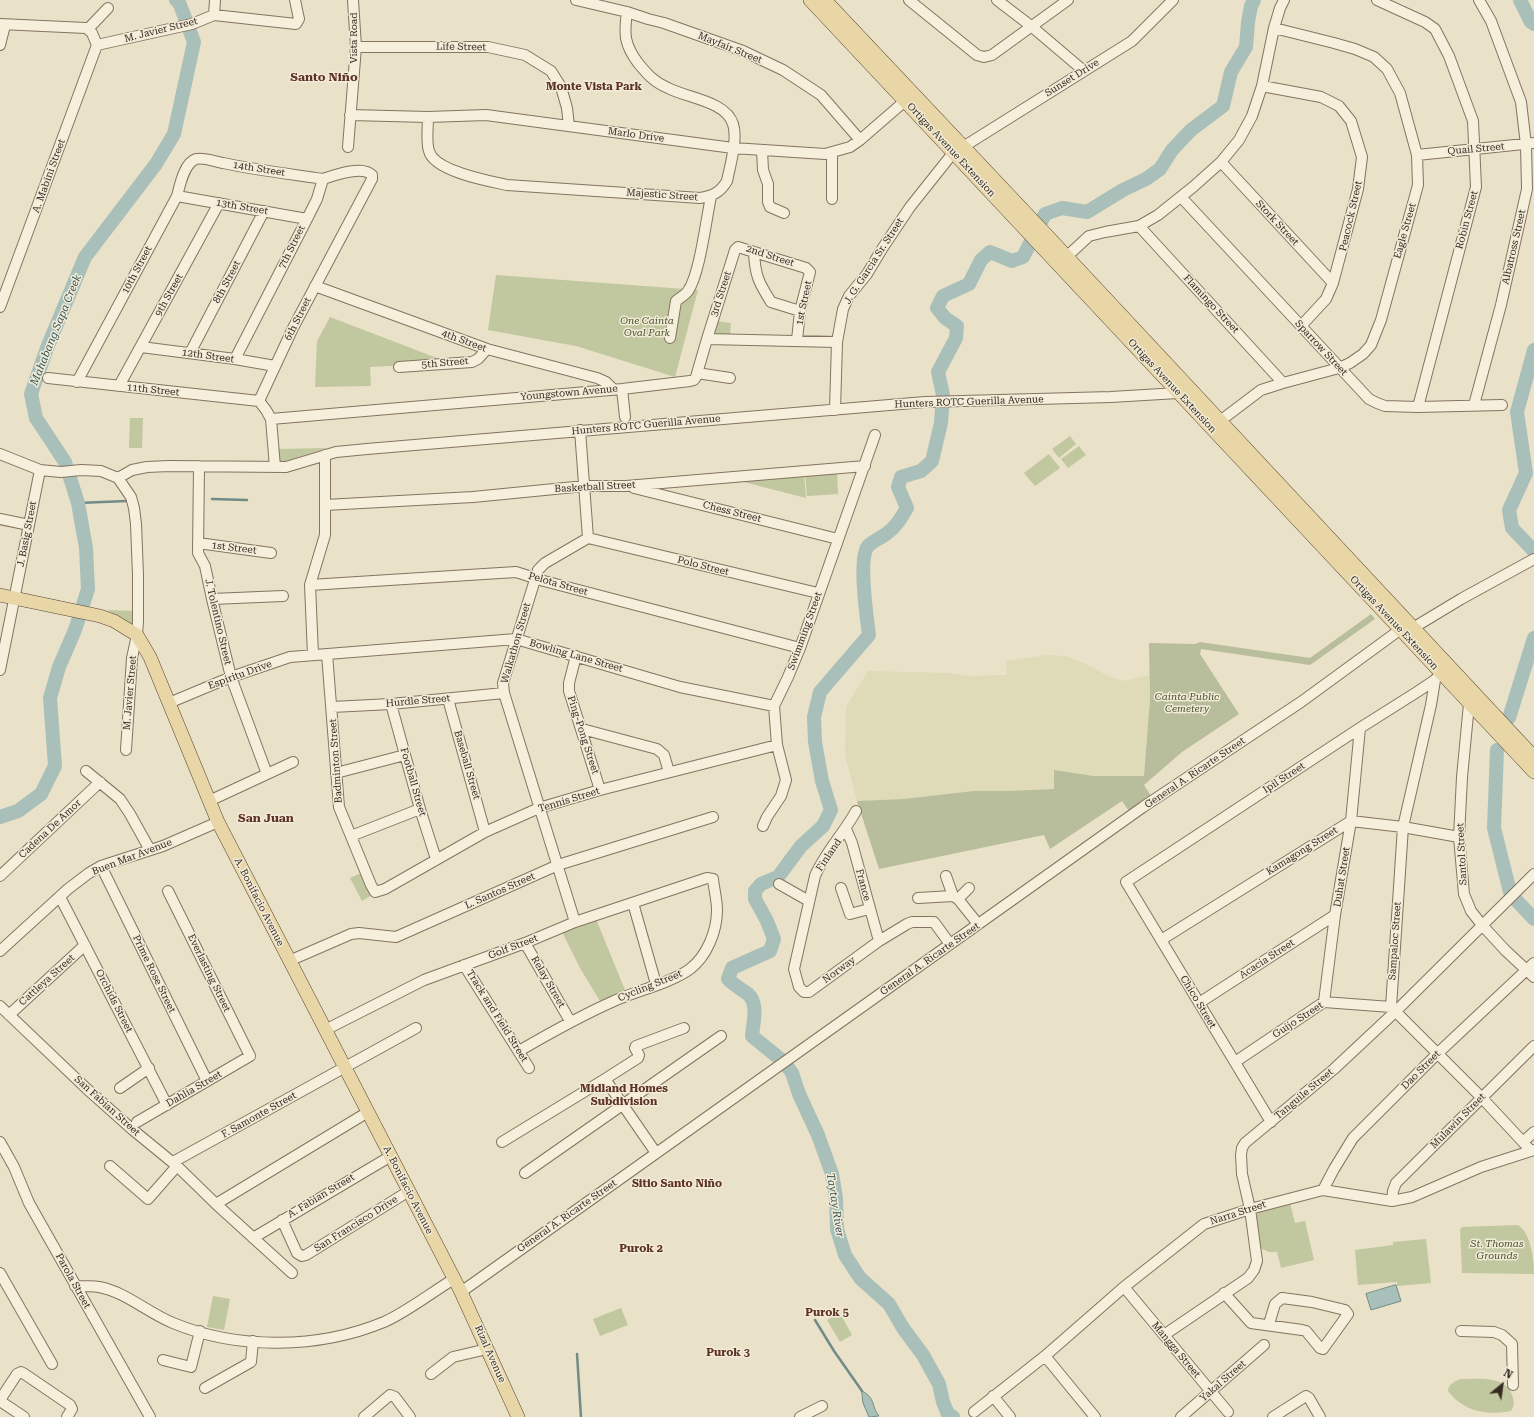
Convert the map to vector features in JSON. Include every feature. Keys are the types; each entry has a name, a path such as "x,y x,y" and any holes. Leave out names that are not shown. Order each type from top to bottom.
{"main road":[{"name":"Ortigas Avenue Extension","path":"810,0 849,34 1026,222 1220,421 1407,629 1438,677 1469,704 1534,772"},
{"name":"Ortigas Avenue Extension","path":"825,0 849,34 905,101 958,150"},
{"name":"Ortigas Avenue Extension","path":"1063,260 1178,393 1407,629 1534,757"},
{"name":"A. Bonifacio Avenue","path":"0,595 100,616 114,621 137,635 147,651 218,822 461,1292"},
{"name":"Rizal Avenue","path":"461,1292 518,1417"}],"street":[{"path":"214,15 215,0"},
{"name":"M. Javier Street","path":"97,45 192,24 214,15 296,24 299,19 295,0"},
{"name":"Vista Road","path":"348,147 356,47 353,0"},
{"name":"Mayfair Street","path":"576,0 664,22 743,51 783,70 821,95 860,140"},
{"path":"909,0 977,55 984,57 992,55 1068,0"},
{"path":"997,0 1031,26 1084,71"},
{"name":"Sunset Drive","path":"958,150 1132,41 1173,0"},
{"path":"1063,260 1089,236 1139,226 1158,215 1181,197 1220,162 1239,140 1252,116 1262,86 1274,28 1284,0"},
{"name":"Robin Street","path":"1377,0 1425,22 1435,29 1449,56 1473,121 1476,187 1418,407"},
{"name":"Albatross Street","path":"1474,405 1530,190 1530,144 1521,102 1491,21 1479,0"},
{"path":"88,29 108,8"},
{"name":"Majestic Street","path":"428,117 428,151 432,159 442,166 482,179 507,185 700,198 711,196 724,187 727,181 733,148 734,125 730,116 713,104 669,89 650,78 629,49 624,31 627,12"},
{"path":"0,45 2,25 88,29 92,33 97,45"},
{"name":"Eagle Street","path":"1220,421 1261,390 1283,382 1339,368 1350,363 1363,354 1371,345 1381,320 1418,185 1417,155 1400,93 1387,69 1374,57 1334,42 1274,28"},
{"name":"A. Mabini Street","path":"0,307 4,281 97,45"},
{"name":"Life Street","path":"356,47 488,47 525,55 551,71 561,87 567,108 569,126"},
{"name":"Peacock Street","path":"1262,86 1321,97 1339,106 1351,121 1362,157 1358,189 1333,283 1326,298 1301,326"},
{"name":"Marlo Drive","path":"350,115 428,117 486,115 733,148 825,154 850,147 905,101"},
{"name":"Quail Street","path":"1417,155 1530,144"},
{"path":"762,150 763,170 768,184 768,202 770,207 784,213"},
{"name":"J. G. Garcia Sr. Street","path":"835,410 837,342 843,309 849,296 867,274 910,207 958,150"},
{"path":"832,153 832,199"},
{"name":"14th Street","path":"196,159 202,158 224,164 323,179"},
{"name":"10th Street","path":"77,382 177,196 186,170 191,162 196,159"},
{"name":"Stork Street","path":"1220,162 1333,283"},
{"name":"6th Street","path":"259,402 275,366 315,286 372,176 366,171 341,172 323,179"},
{"name":"7th Street","path":"235,359 317,199 323,179"},
{"name":"13th Street","path":"177,196 307,219"},
{"path":"670,338 676,301 687,292 693,281 711,196"},
{"name":"Sparrow Street","path":"1181,197 1369,399 1385,406 1418,407 1502,405"},
{"name":"9th Street","path":"119,386 219,203"},
{"name":"8th Street","path":"190,353 264,212"},
{"name":"Flamingo Street","path":"1139,226 1283,382"},
{"name":"2nd Street","path":"735,250 738,247 743,247 754,252 806,268"},
{"name":"3rd Street","path":"707,339 735,250"},
{"path":"754,252 755,271 759,283 771,302 800,311"},
{"name":"1st Street","path":"797,340 800,311 810,276 810,272 806,268"},
{"name":"4th Street","path":"315,286 482,348 596,378 618,389"},
{"path":"730,378 697,373 707,339 837,342"},
{"name":"12th Street","path":"141,347 235,359 275,366"},
{"name":"5th Street","path":"399,367 472,362 478,359 482,348"},
{"name":"Youngstown Avenue","path":"271,419 618,389 690,381 694,380 697,373"},
{"name":"11th Street","path":"48,378 259,402"},
{"path":"596,378 597,391"},
{"path":"618,389 625,417"},
{"name":"Hunters ROTC Guerilla Avenue","path":"118,478 132,470 147,467 286,467 336,452 580,430 925,402 1111,397 1178,393"},
{"path":"259,402 271,419 275,467"},
{"path":"580,430 588,538"},
{"name":"Swimming Street","path":"774,706 800,648 818,593 875,435"},
{"path":"0,454 40,470 61,472 80,470 101,471 118,478"},
{"name":"Badminton Street","path":"325,455 325,541 310,586 320,655 332,707 339,807 375,892"},
{"name":"J. Tolentino Street","path":"199,466 198,553 205,566 231,677 267,774"},
{"name":"Basketball Street","path":"326,505 473,497 585,486 626,486 865,466"},
{"name":"J. Basig Street","path":"0,670 40,470"},
{"name":"M. Javier Street","path":"118,478 131,497 134,508 138,576 137,635 132,658 126,750"},
{"name":"Chess Street","path":"626,486 838,539"},
{"path":"0,519 29,525"},
{"name":"Walkathon Street","path":"576,922 504,693 504,683 538,570 546,563 588,538"},
{"name":"Polo Street","path":"588,538 818,593"},
{"name":"1st Street","path":"198,543 271,553"},
{"name":"General A. Ricarte Street","path":"461,1292 1143,807 1301,702 1407,629 1534,558"},
{"name":"Pelota Street","path":"310,586 516,572 800,648"},
{"path":"212,599 283,596"},
{"name":"Bowling Lane Street","path":"320,655 516,639 680,687 774,706"},
{"name":"Espiritu Drive","path":"169,703 231,677 290,658 320,655"},
{"name":"Ping-Pong Street","path":"576,656 569,683 569,690 600,790"},
{"name":"Ipil Street","path":"1126,882 1438,677"},
{"name":"Sampaloc Street","path":"1394,1009 1403,827 1438,677"},
{"name":"Hurdle Street","path":"332,707 391,704 504,693"},
{"name":"Baseball Street","path":"448,699 486,832"},
{"name":"Football Street","path":"391,704 436,859"},
{"name":"Santol Street","path":"1469,704 1462,777 1459,837 1464,894 1471,911 1482,925 1505,950 1532,970"},
{"path":"763,826 767,817 781,796 786,780 777,745 774,706"},
{"name":"Duhat Street","path":"1324,1002 1335,915 1351,821 1360,728"},
{"path":"582,729 657,749 664,755 669,772"},
{"name":"Tennis Street","path":"375,892 385,889 486,832 539,808 600,790 777,745"},
{"path":"336,773 405,754"},
{"path":"209,802 293,762"},
{"path":"86,771 120,799 150,850"},
{"name":"Cadena De Amor","path":"0,876 100,782"},
{"path":"351,836 420,808"},
{"name":"Finland","path":"809,901 819,866 856,811"},
{"name":"L. Santos Street","path":"289,961 351,934 359,933 396,937 558,865 713,818"},
{"path":"1351,821 1403,827 1459,837"},
{"name":"Kamagong Street","path":"1161,940 1351,821"},
{"name":"Buen Mar Avenue","path":"0,951 79,880 101,866 163,846 218,822"},
{"name":"France","path":"846,828 852,843 879,941"},
{"name":"Prime Rose Street","path":"101,866 207,1081"},
{"name":"Tanguile Street","path":"1164,1336 1224,1293 1248,1278 1254,1270 1257,1261 1250,1209 1242,1174 1241,1156 1242,1148 1245,1143 1334,1069 1534,874"},
{"path":"946,876 956,897 978,924"},
{"name":"Golf Street","path":"325,1030 424,980 525,943 576,922 707,878"},
{"name":"Cycling Street","path":"519,1051 570,1021 615,1000 677,976 690,969 704,953 714,933 717,909 713,880 707,878"},
{"name":"Chico Street","path":"1126,882 1271,1122"},
{"path":"779,884 809,901"},
{"path":"841,888 850,914 869,909"},
{"path":"918,898 956,897 969,888"},
{"name":"Everlasting Street","path":"168,891 250,1056"},
{"name":"Orchids Street","path":"60,897 167,1105"},
{"name":"Norway","path":"809,901 794,969 799,987 804,992 809,992 879,941 912,922 934,922 950,944"},
{"path":"633,903 656,984"},
{"name":"Acacia Street","path":"1199,1003 1335,915"},
{"name":"Relay Street","path":"525,943 570,1021"},
{"name":"Cattleya Street","path":"9,1015 85,945"},
{"name":"Track and Field Street","path":"464,965 529,1068"},
{"name":"Dao Street","path":"1323,1190 1334,1168 1353,1138 1438,1053 1532,970"},
{"name":"Guijo Street","path":"1235,1062 1324,1002 1394,1009"},
{"name":"San Fabian Street","path":"0,1006 92,1094 175,1164 252,1238 292,1273"},
{"path":"1394,1009 1529,1147 1534,1132"},
{"name":"F. Samonte Street","path":"110,1166 148,1199 175,1164 344,1066 416,1028"},
{"path":"502,1142 606,1079 639,1057 635,1048 636,1046 684,1028"},
{"path":"525,1173 721,1036"},
{"name":"Mulawin Street","path":"1392,1201 1392,1191 1396,1183 1534,1046"},
{"name":"Dahlia Street","path":"137,1122 250,1056"},
{"path":"120,1088 149,1068"},
{"path":"606,1079 656,1153"},
{"path":"216,1204 368,1112"},
{"name":"Parola Street","path":"0,1142 14,1167 29,1203 150,1417"},
{"name":"Narra Street","path":"974,1412 1045,1356 1124,1287 1204,1224 1250,1209 1323,1190 1392,1201 1412,1197 1529,1147"},
{"name":"A. Fabian Street","path":"252,1238 391,1156"},
{"name":"San Francisco Drive","path":"282,1220 297,1253 302,1256 306,1255 409,1191"},
{"path":"0,1273 52,1364"},
{"path":"75,1286 100,1287 121,1295 173,1323 200,1332 253,1341 289,1342 321,1340 353,1333 385,1321 454,1279"},
{"name":"Mangga Street","path":"1124,1287 1228,1412"},
{"path":"1224,1293 1249,1321 1306,1331 1320,1348 1323,1349 1348,1314 1345,1310 1312,1302 1282,1298 1275,1304 1269,1324"},
{"path":"1461,1331 1494,1332 1502,1335 1512,1344 1513,1385"},
{"path":"163,1360 191,1367 200,1332"},
{"path":"205,1388 251,1362 253,1341"},
{"name":"Yakal Street","path":"1181,1417 1264,1345"},
{"path":"431,1374 453,1357 487,1349"},
{"path":"1045,1356 1095,1417"},
{"path":"24,1417 0,1401 17,1374 21,1372 70,1405 72,1409 67,1417"},
{"path":"364,1417 390,1395 395,1397 410,1417"},
{"path":"993,1396 1010,1417"},
{"path":"1274,1417 1306,1396 1309,1398 1320,1417"},
{"path":"800,1417 822,1406"}],"shaded area":[{"path":"1047,655 1065,656 1084,663 1108,676 1123,681 1149,675 1150,699 1144,776 1094,776 1054,770 1054,789 973,791 904,799 857,801 845,755 846,707 868,671 949,673 969,676 1007,675 1006,661"}],"green space":[{"name":"One Cainta Oval Park","path":"496,275 698,290 675,377 576,346 488,330"},
{"path":"330,317 442,360 446,363 370,367 371,386 315,387 317,341"},
{"path":"716,321 731,323 730,336 711,333"},
{"path":"130,418 143,418 142,448 129,448"},
{"path":"1070,436 1076,444 1059,458 1052,449"},
{"path":"1079,446 1086,455 1068,468 1061,459"},
{"path":"327,448 279,463 279,449"},
{"path":"1049,454 1060,468 1035,486 1024,473"},
{"path":"837,471 838,494 807,496 805,473"},
{"path":"804,473 806,498 728,478"},
{"path":"107,610 135,611 134,625"},
{"name":"Cainta Public Cemetery","path":"1371,614 1375,619 1310,665 1201,649 1200,654 1239,714 1182,752 1144,785 1153,799 1131,814 1122,801 1050,849 1044,835 879,869 857,801 904,799 973,791 1054,789 1054,770 1094,776 1144,776 1150,699 1149,643 1195,644 1200,642 1310,658"},
{"path":"361,873 372,895 362,901 350,878"},
{"path":"596,919 625,990 600,1001 580,968 562,932"},
{"path":"1289,1199 1295,1223 1305,1221 1314,1260 1281,1268 1277,1252 1269,1252 1258,1247 1253,1208"},
{"name":"St. Thomas Grounds","path":"1518,1225 1529,1240 1534,1274 1462,1273 1460,1230 1462,1227"},
{"path":"1426,1239 1431,1283 1397,1286 1397,1282 1358,1285 1355,1250 1393,1245 1393,1242"},
{"path":"213,1296 230,1299 224,1330 207,1327"},
{"path":"621,1308 628,1325 600,1336 593,1319"},
{"path":"840,1313 852,1335 840,1342 827,1320"},
{"path":"1461,1379 1483,1379 1498,1381 1504,1384 1509,1389 1513,1397 1514,1405 1511,1411 1493,1413 1485,1412 1468,1407 1461,1403 1454,1398 1448,1389 1454,1382"}],"water":[{"path":"1396,1285 1401,1301 1371,1310 1366,1294"},
{"path":"862,1391 869,1396 879,1416 869,1417 863,1403"}],"waterway":[{"name":"Mahabang Sapa Creek","path":"0,817 18,811 41,794 55,766 50,698 59,667 75,630 88,589 86,548 78,503 65,462 36,418 31,394 47,348 85,257 156,164 174,134 194,42 179,2 176,0"},
{"name":"Taytay River","path":"953,1417 948,1414 943,1402 939,1384 923,1355 903,1328 889,1304 860,1278 845,1255 837,1229 836,1198 832,1174 818,1135 799,1094 792,1073 784,1062 752,1036 754,1008 751,998 728,979 732,968 770,951 774,939 767,921 755,899 755,891 761,884 778,877 801,846 823,826 831,810 822,781 815,742 814,717 820,692 869,635 863,575 865,553 868,546 893,528 907,508 898,487 901,477 921,471 932,461 941,423 943,395 938,372 956,338 957,326 945,318 937,308 943,296 969,284 981,260 990,252 1012,261 1023,257 1045,214 1062,208 1087,212 1123,190 1146,179 1160,169 1172,150 1191,130 1223,106 1231,72 1246,47 1248,22 1251,6 1254,0"},
{"path":"1520,0 1531,22 1534,24"},
{"path":"1533,550 1512,528 1509,510 1526,473 1517,412 1534,350"},
{"path":"212,499 247,500"},
{"path":"78,503 127,501"},
{"path":"1509,718 1534,638"},
{"path":"1497,750 1494,828 1510,892"},
{"path":"1515,899 1534,919"},
{"path":"815,1320 834,1351 862,1391"},
{"path":"577,1354 581,1417"}],"district":[{"name":"Santo Niño","path":"324,77"},
{"name":"Monte Vista Park","path":"594,87"},
{"name":"San Juan","path":"266,818"},
{"name":"Midland Homes Subdivision","path":"624,1095"},
{"name":"Sitio Santo Niño","path":"677,1184"},
{"name":"Purok 2","path":"641,1249"},
{"name":"Purok 5","path":"827,1313"},
{"name":"Purok 3","path":"728,1353"}]}
